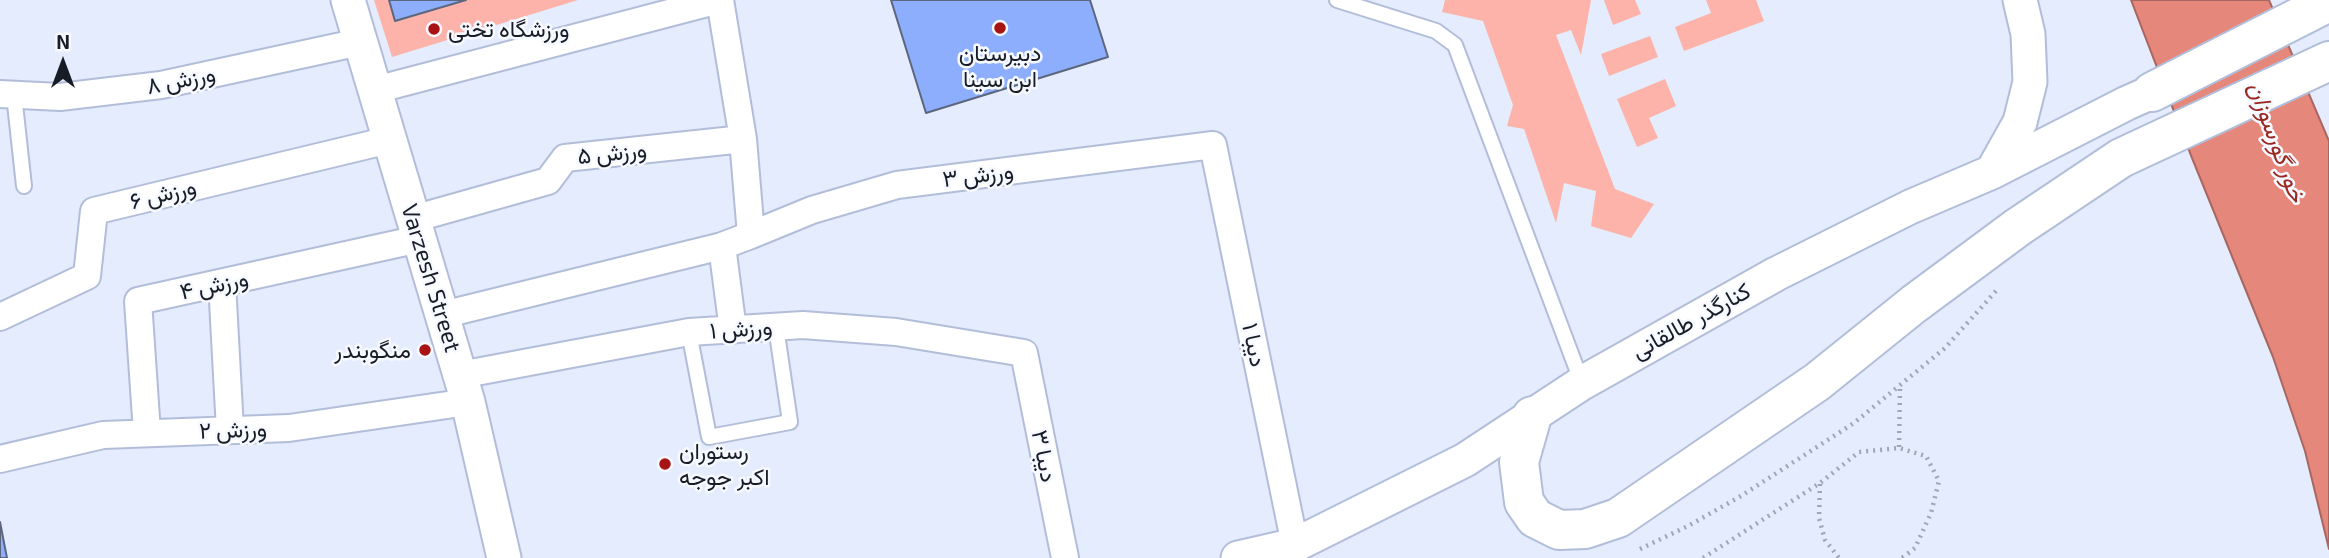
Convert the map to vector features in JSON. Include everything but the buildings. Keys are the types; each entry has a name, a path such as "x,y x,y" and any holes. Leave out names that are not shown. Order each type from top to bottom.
{"main road":[{"path":"2152,92 2313,10"},
{"path":"1532,416 1519,462 1524,502 1535,518 1559,530 1585,529 1618,518 1817,382 1914,304 2018,227 2121,158 2325,62"}],"street":[{"name":"Varzesh Street","path":"348,0 464,388 504,558"},
{"path":"375,90 720,0 743,139 751,235"},
{"path":"1992,172 2020,122 2030,82 2028,34 2020,0"},
{"name":"ورزش ۸","path":"7,94 61,97 161,85 360,42"},
{"name":"کنارگذر طالقانی","path":"1238,558 1295,545 1465,460 1582,383 1776,274 1910,207 1992,172 2152,92"},
{"name":"ورزش ۵","path":"416,229 548,181 565,158 743,139"},
{"name":"ورزش ۶","path":"0,317 87,276 94,211 389,140"},
{"name":"ورزش ۳","path":"722,246 812,210 897,185 1213,145"},
{"name":"دیبا ۱","path":"1213,145 1295,545"},
{"name":"ورزش ۴","path":"147,433 138,301 222,283 416,229"},
{"path":"442,316 722,246 733,330"},
{"path":"222,283 230,430"},
{"name":"ورزش ۱","path":"464,388 689,332 803,325 897,332 1024,353"},
{"name":"دیبا ۳","path":"1024,353 1065,558"},
{"name":"ورزش ۲","path":"0,459 103,435 289,428 464,388"}],"lane":[{"path":"1337,0 1436,31 1455,45 1582,383"},
{"path":"7,94 24,186"},
{"path":"689,332 709,437 790,422 776,327"}],"path":[{"path":"1632,553 1741,496 1854,423 1945,348 1997,289"},
{"path":"1899,385 1899,448"},
{"path":"1703,558 1820,483 1859,452 1899,448 1926,456 1939,481 1931,513 1915,548 1902,558"},
{"path":"1820,483 1819,518 1825,540 1839,558"}],"shaded area":[{"name":"ورزشگاه تختی","path":"374,0 578,0 392,57"},
{"path":"1445,0 1591,0 1581,55 1571,30 1556,35 1615,189 1654,204 1631,238 1591,226 1596,191 1564,183 1556,223 1524,129 1507,126 1513,105 1483,21 1442,12"},
{"path":"1604,0 1635,0 1641,14 1613,25"},
{"path":"1706,0 1756,0 1764,21 1684,51 1675,27 1711,13"},
{"path":"1650,36 1658,57 1609,76 1601,54"},
{"path":"1665,79 1676,106 1649,118 1658,138 1637,147 1617,99"}],"water":[{"name":"خور گورسوزان","path":"2131,0 2269,0 2329,141 2329,549 2305,451 2273,357"}],"place":[{"name":"دبیرستان ابن سینا","path":"1000,28"},
{"name":"ورزشگاه تختی","path":"434,29"},
{"name":"منگوبندر","path":"425,350"},
{"name":"رستوران اکبر جوجه","path":"665,464"}]}
